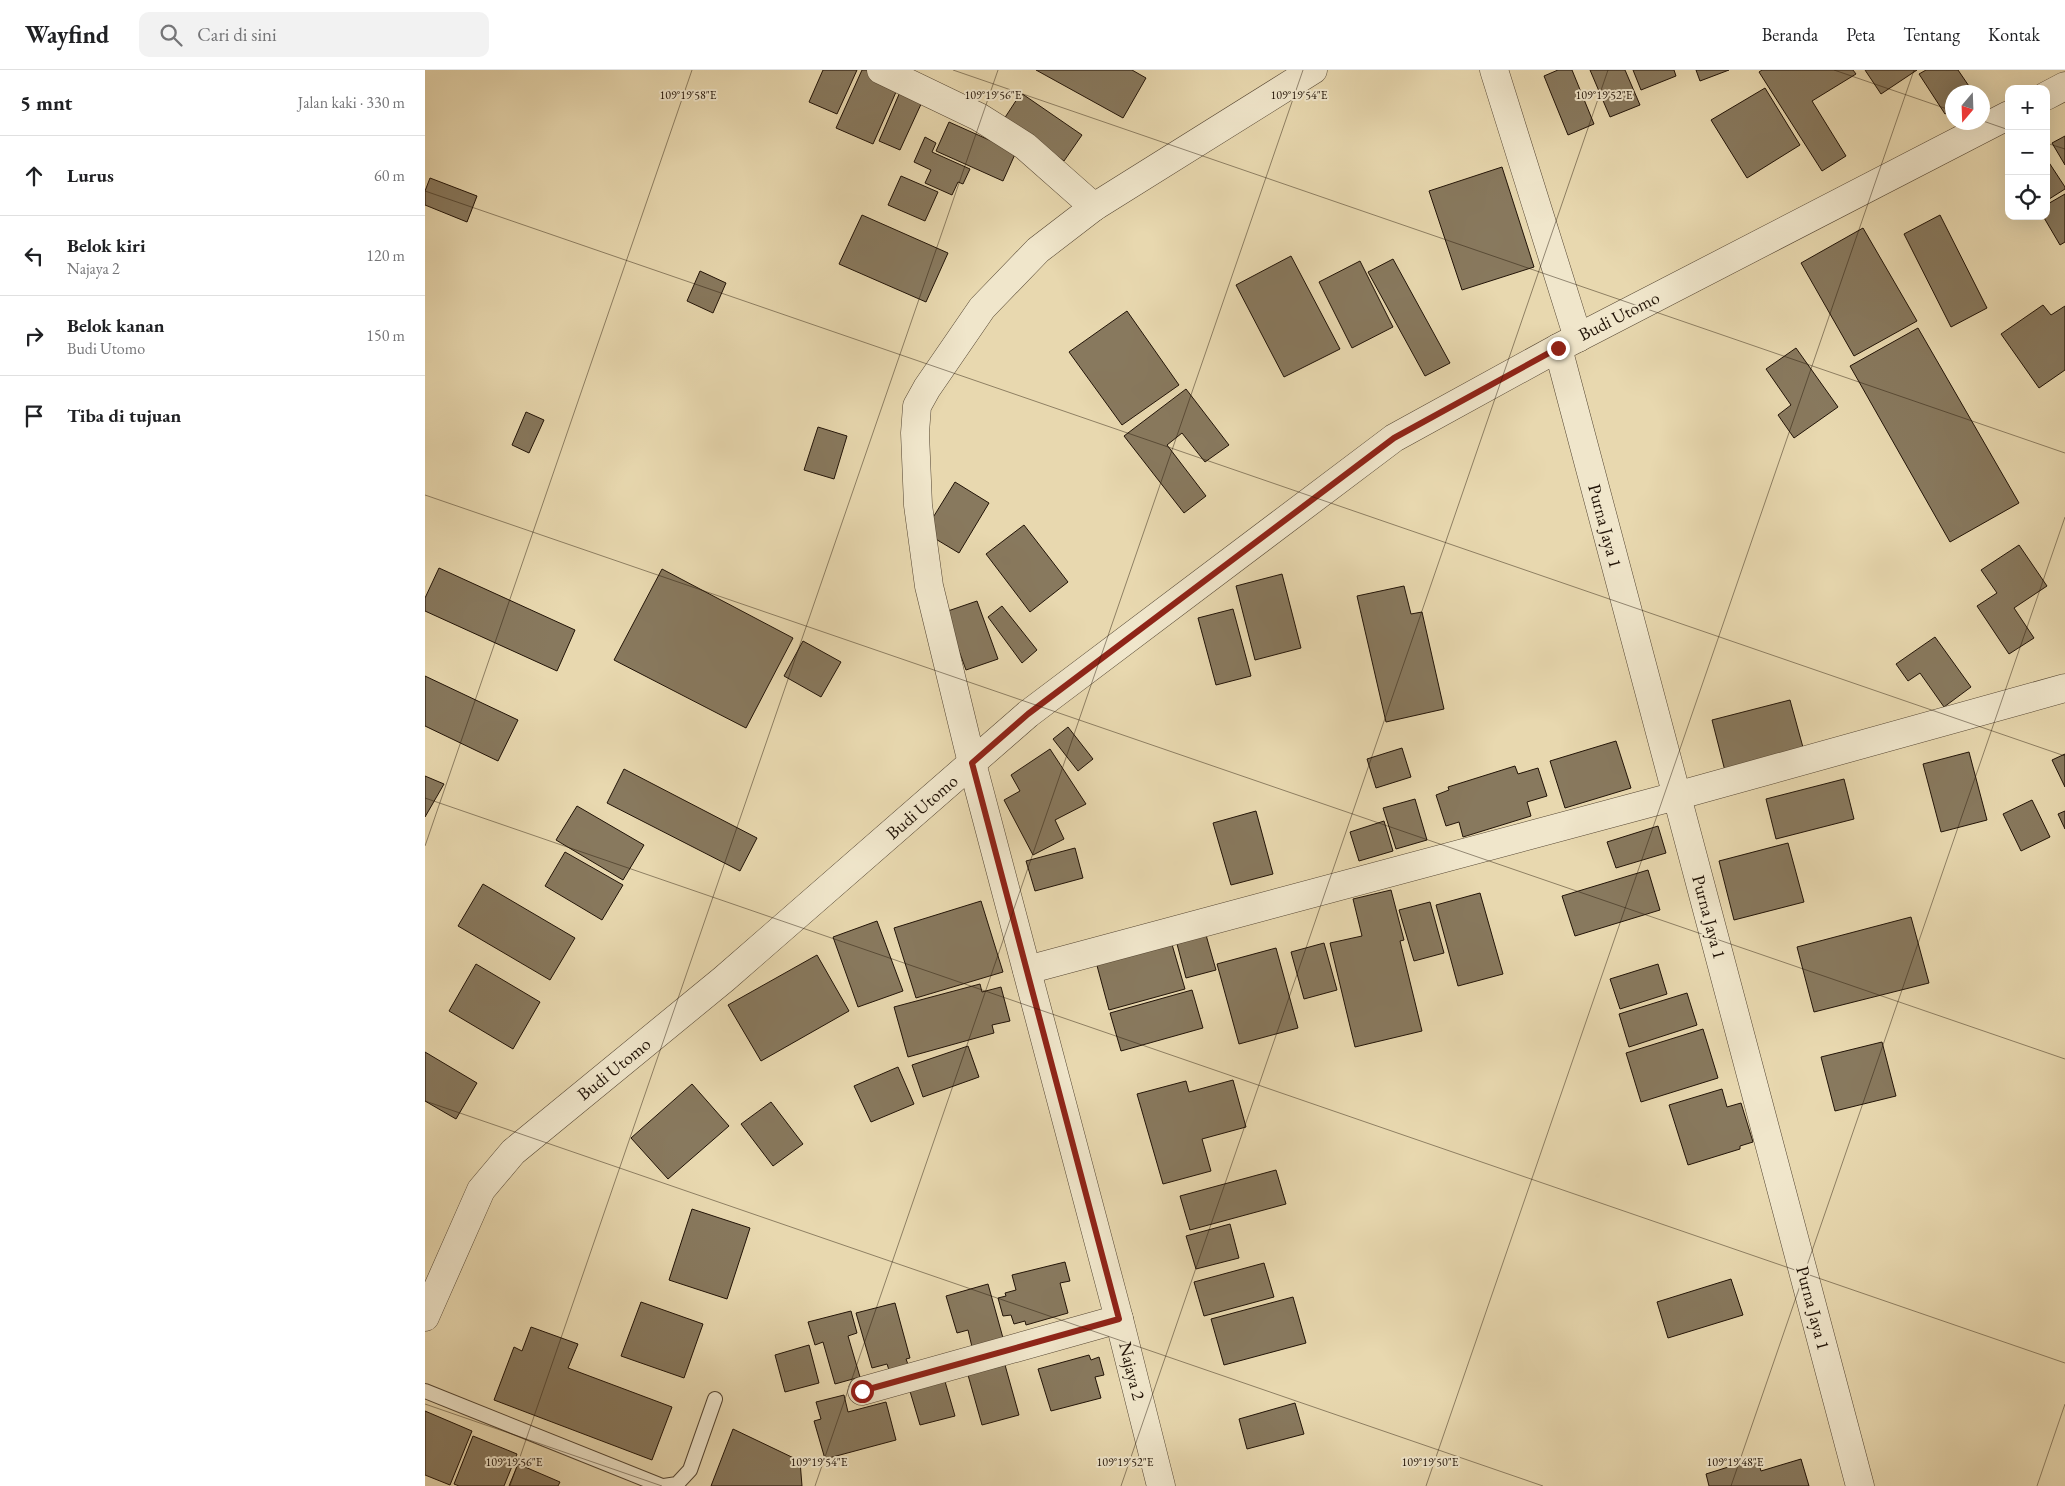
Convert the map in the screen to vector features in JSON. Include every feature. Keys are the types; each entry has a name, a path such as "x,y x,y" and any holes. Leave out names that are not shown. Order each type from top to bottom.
{"street":[{"path":"881,70 979,117 1025,146 1094,207"},
{"name":"Najaya 2","path":"1161,1486 1119,1319 972,763 929,586 918,505 915,433 917,406 927,388 982,308 1039,250 1094,207 1313,70"},
{"name":"Purna Jaya 1","path":"1494,70 1568,343 1677,796 1860,1486"},
{"path":"2050,94 2065,86"},
{"name":"Budi Utomo","path":"425,1317 481,1190 513,1152 724,979 1028,714 1394,438 1568,343 2005,117"},
{"path":"1027,970 1677,796 2065,688"},
{"path":"862,1391 1119,1319"}],"lane":[{"path":"425,1391 663,1486 677,1484 690,1470 715,1399"}],"building":[{"path":"823,70 857,70 837,114 809,102"},
{"path":"862,70 871,70 900,83 873,144 836,128"},
{"path":"1036,70 1132,70 1146,78 1123,118"},
{"path":"1558,70 1572,70 1594,124 1568,135 1544,76"},
{"path":"1590,70 1625,70 1640,105 1610,117"},
{"path":"1633,70 1674,70 1676,76 1641,90"},
{"path":"1696,70 1729,70 1700,81"},
{"path":"1762,70 1853,70 1856,74 1812,101 1846,156 1822,171 1759,72"},
{"path":"1865,70 1917,70 1881,94"},
{"path":"1926,70 1958,70 1968,85 1945,85 1945,114 1919,74"},
{"path":"1765,88 1800,145 1747,178 1711,120"},
{"path":"900,92 922,102 900,150 879,141"},
{"path":"1021,93 1082,135 1064,161 1004,119"},
{"path":"949,122 1016,152 1003,181 936,151"},
{"path":"2065,136 2065,165 2052,143"},
{"path":"925,137 936,143 932,152 970,169 963,184 958,182 952,195 925,183 931,170 914,162"},
{"path":"2050,164 2065,187 2065,189 2050,198"},
{"path":"1502,167 1534,267 1462,290 1429,191"},
{"path":"901,176 938,192 925,221 888,205"},
{"path":"430,178 477,196 467,222 425,205 425,191"},
{"path":"2065,194 2065,242 2060,245 2045,220 2050,220 2050,203"},
{"path":"862,215 948,253 926,302 839,264"},
{"path":"1940,215 1987,308 1951,327 1904,234"},
{"path":"1863,228 1917,321 1854,356 1801,263"},
{"path":"1291,256 1340,349 1284,377 1236,285"},
{"path":"1393,259 1450,363 1425,376 1368,272"},
{"path":"1360,261 1393,327 1352,348 1319,282"},
{"path":"700,271 726,283 713,313 687,301"},
{"path":"2043,305 2051,315 2065,306 2065,370 2039,388 2001,334"},
{"path":"1127,311 1179,385 1122,425 1069,352"},
{"path":"1918,328 2019,503 1950,542 1850,366"},
{"path":"1796,348 1838,407 1794,438 1778,415 1791,405 1766,369"},
{"path":"1186,389 1229,445 1205,462 1182,433 1167,445 1206,496 1184,513 1124,436"},
{"path":"526,412 544,420 529,453 512,445"},
{"path":"818,427 847,436 834,479 804,470"},
{"path":"955,482 989,503 959,553 924,532"},
{"path":"1024,525 1068,582 1030,612 986,554"},
{"path":"2019,545 2047,586 2014,608 2034,638 2009,654 1977,606 1997,593 1981,570"},
{"path":"439,568 575,630 557,671 425,611 425,598"},
{"path":"662,569 793,638 746,728 614,660"},
{"path":"1282,574 1301,648 1255,660 1236,586"},
{"path":"1404,586 1411,614 1422,612 1444,709 1386,722 1357,596"},
{"path":"977,601 998,659 966,670 945,612"},
{"path":"1002,606 1037,650 1022,663 988,617"},
{"path":"1233,609 1251,676 1216,685 1198,618"},
{"path":"1935,637 1971,687 1944,707 1920,673 1908,681 1896,664"},
{"path":"803,641 841,662 821,697 784,676"},
{"path":"425,676 518,720 498,761 425,726"},
{"path":"1790,700 1804,751 1725,771 1712,720"},
{"path":"1068,727 1093,759 1078,771 1053,739"},
{"path":"1616,741 1631,788 1565,808 1550,761"},
{"path":"1402,748 1411,777 1376,788 1367,759"},
{"path":"1050,749 1086,804 1055,820 1064,839 1033,855 1004,800 1020,791 1011,775"},
{"path":"1969,752 1987,820 1941,832 1923,764"},
{"path":"2065,754 2065,787 2052,760"},
{"path":"1515,766 1518,774 1538,768 1547,796 1527,802 1531,816 1463,837 1459,822 1446,826 1436,795 1449,790 1448,787"},
{"path":"624,769 757,838 740,871 607,803"},
{"path":"425,776 444,784 425,817"},
{"path":"1844,779 1854,819 1776,839 1766,799"},
{"path":"1415,799 1427,840 1396,849 1383,808"},
{"path":"2032,800 2050,837 2021,851 2003,814"},
{"path":"577,806 644,845 623,880 556,840"},
{"path":"1256,811 1273,874 1231,885 1213,823"},
{"path":"2065,811 2065,829 2058,814"},
{"path":"1384,821 1393,851 1359,861 1350,832"},
{"path":"1658,826 1666,853 1616,868 1607,842"},
{"path":"1788,843 1804,902 1734,920 1719,861"},
{"path":"1075,848 1083,878 1035,891 1026,861"},
{"path":"565,852 623,885 602,920 545,886"},
{"path":"1648,870 1660,910 1575,936 1562,896"},
{"path":"483,884 575,938 550,980 458,926"},
{"path":"1391,890 1404,940 1400,941 1422,1031 1355,1047 1330,943 1362,936 1353,899"},
{"path":"1480,893 1503,974 1458,986 1436,905"},
{"path":"981,901 1003,972 916,998 894,928"},
{"path":"1430,902 1444,953 1414,961 1399,910"},
{"path":"1911,917 1929,983 1814,1012 1797,947"},
{"path":"877,921 903,991 858,1007 833,937"},
{"path":"1206,935 1216,970 1186,978 1177,944"},
{"path":"1171,941 1185,989 1109,1010 1096,962"},
{"path":"1324,943 1337,990 1304,999 1291,952"},
{"path":"1276,948 1298,1028 1239,1044 1217,964"},
{"path":"817,955 849,1011 761,1061 728,1005"},
{"path":"476,964 540,1002 513,1049 449,1011"},
{"path":"1658,964 1667,994 1620,1009 1610,979"},
{"path":"980,984 982,992 1001,987 1010,1021 992,1025 994,1033 908,1057 894,1007"},
{"path":"1192,990 1203,1028 1121,1051 1110,1013"},
{"path":"1687,993 1697,1025 1629,1047 1619,1014"},
{"path":"1703,1029 1718,1078 1641,1102 1626,1053"},
{"path":"1882,1042 1896,1096 1835,1111 1821,1057"},
{"path":"968,1046 979,1077 923,1097 912,1065"},
{"path":"425,1052 477,1083 456,1119 425,1101"},
{"path":"898,1067 914,1104 871,1122 854,1086"},
{"path":"1233,1080 1246,1127 1202,1139 1211,1171 1163,1184 1137,1094 1186,1081 1189,1092"},
{"path":"692,1084 729,1126 668,1179 631,1138"},
{"path":"1722,1089 1727,1107 1741,1103 1753,1142 1740,1146 1740,1149 1688,1165 1669,1105"},
{"path":"771,1102 803,1144 773,1166 741,1124"},
{"path":"1276,1170 1286,1204 1190,1230 1180,1196"},
{"path":"692,1209 750,1228 727,1299 669,1280"},
{"path":"1230,1224 1239,1258 1196,1269 1186,1236"},
{"path":"1065,1262 1070,1281 1060,1283 1068,1313 1026,1325 1025,1321 1014,1324 1011,1315 1003,1316 998,1298 1006,1296 1005,1293 1016,1290 1012,1275"},
{"path":"1264,1263 1274,1297 1204,1316 1194,1282"},
{"path":"1731,1279 1743,1315 1668,1338 1657,1302"},
{"path":"988,1284 1003,1338 972,1347 968,1330 957,1333 946,1296"},
{"path":"1293,1297 1306,1343 1224,1365 1211,1319"},
{"path":"641,1302 703,1324 684,1378 621,1356"},
{"path":"895,1303 910,1358 906,1359 909,1367 890,1373 887,1364 872,1368 856,1313"},
{"path":"851,1311 857,1333 848,1336 860,1377 835,1384 823,1342 815,1345 808,1322"},
{"path":"531,1327 578,1344 568,1368 672,1407 652,1460 494,1400 514,1347 522,1351"},
{"path":"809,1345 819,1383 785,1392 775,1355"},
{"path":"1089,1355 1091,1360 1099,1357 1104,1375 1095,1377 1101,1398 1051,1411 1038,1369"},
{"path":"1005,1365 1019,1415 982,1425 968,1375"},
{"path":"944,1378 955,1416 920,1425 909,1388"},
{"path":"844,1395 848,1412 886,1402 896,1440 825,1459 814,1421 821,1419 816,1402"},
{"path":"1295,1403 1304,1434 1247,1449 1239,1419"},
{"path":"425,1411 472,1431 450,1485 425,1475"},
{"path":"733,1429 800,1461 802,1486 711,1486"},
{"path":"473,1436 517,1454 504,1486 459,1486 454,1484"},
{"path":"1757,1458 1761,1471 1801,1459 1809,1486 1709,1486 1706,1474"},
{"path":"518,1464 560,1482 558,1486 509,1486"}],"route":[{"path":"862,1391 1119,1319 972,763 1028,714 1394,438 1558,348"}]}
